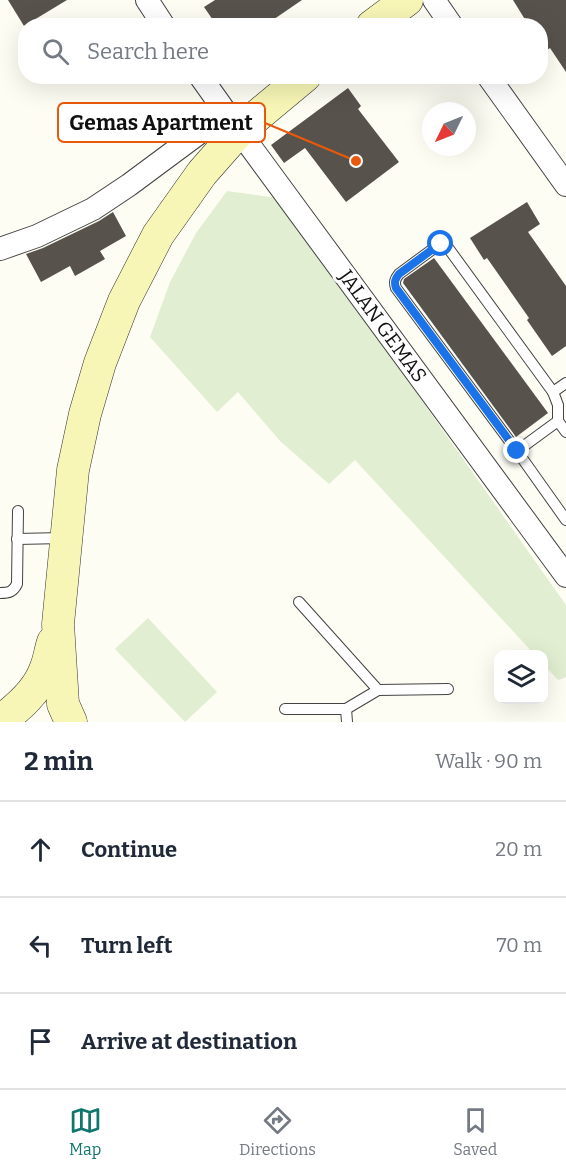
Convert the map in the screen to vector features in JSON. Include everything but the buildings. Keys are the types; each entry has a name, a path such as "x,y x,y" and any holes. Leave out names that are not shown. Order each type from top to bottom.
{"main road":[{"path":"382,18 406,0"},
{"path":"71,722 63,704 58,624 73,470 85,414 100,363 123,301 158,235 202,172 233,122 292,84"},
{"path":"0,721 17,708 36,687 45,671 58,624"}],"street":[{"path":"147,0 159,18"},
{"path":"434,0 446,18"},
{"name":"JALAN GEMAS","path":"206,84 566,576"},
{"path":"494,84 566,185"},
{"path":"0,249 37,236 93,209 233,122"}],"lane":[{"path":"566,432 558,421 558,405 553,392 446,245 437,246 399,274 395,279 396,288 566,520"},
{"path":"553,392 566,383"},
{"path":"517,451 558,421"},
{"path":"0,593 14,590 17,584 18,511"},
{"path":"17,539 66,538"},
{"path":"298,602 378,690"},
{"path":"285,709 346,709 378,690 448,689"},
{"path":"346,709 347,722"}],"green space":[{"path":"227,191 279,198 566,605 566,677 558,680 548,669 548,650 530,650 355,460 329,484 280,441 238,392 217,412 150,337 170,282 196,233"},
{"path":"148,618 217,692 185,722 115,649"}],"place":[{"name":"Gemas Apartment","path":"356,161"}],"route":[{"path":"441,244 399,274 394,284 517,451"}]}
